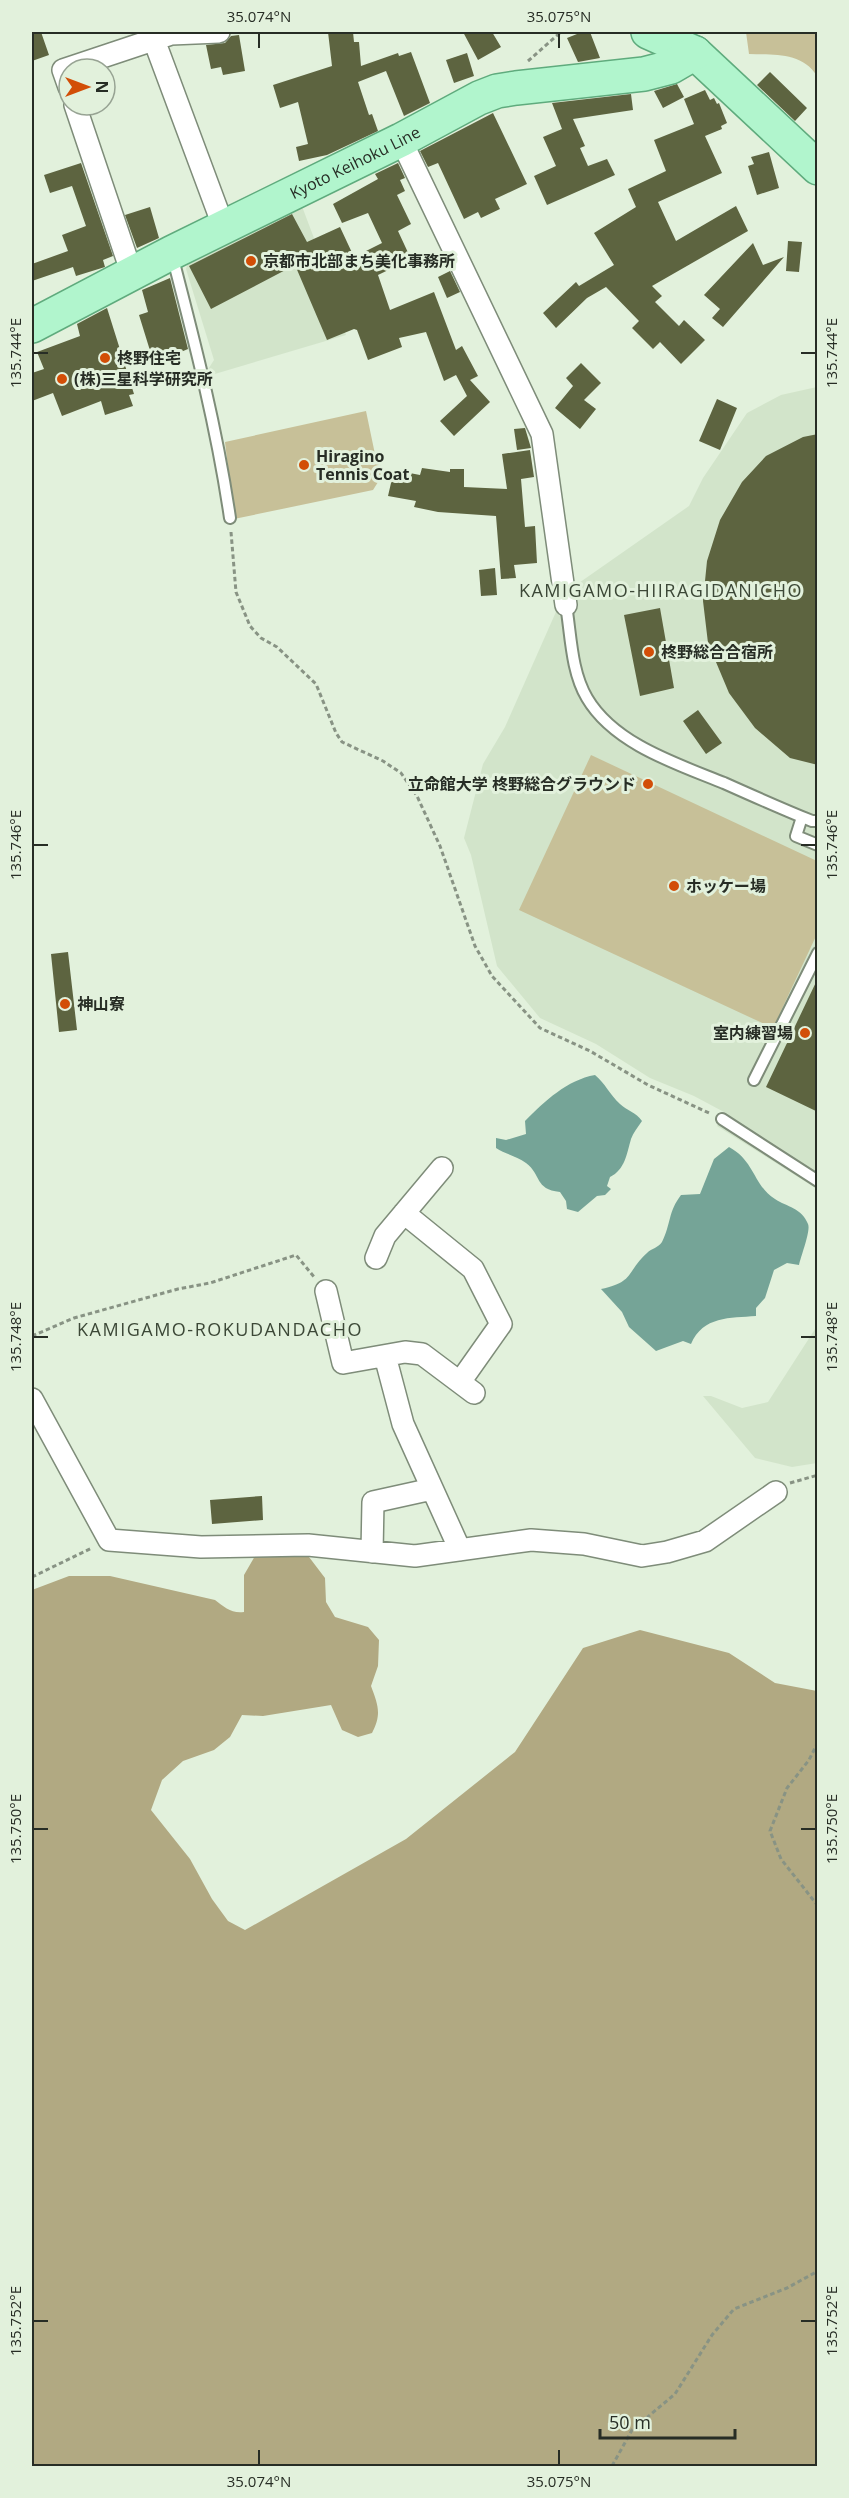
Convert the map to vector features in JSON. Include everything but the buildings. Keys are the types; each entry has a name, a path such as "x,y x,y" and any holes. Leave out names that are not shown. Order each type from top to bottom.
{"main road":[{"path":"648,32 694,53 818,168"},
{"name":"Kyoto Keihoku Line","path":"36,320 401,140 479,98 497,91 644,74 671,67 694,53"}],"street":[{"path":"102,57 171,34 219,32"},
{"path":"154,40 224,228"},
{"path":"79,117 132,274"},
{"path":"401,140 542,434 567,605"},
{"path":"376,1258 386,1236 442,1168"},
{"path":"326,1291 343,1364 405,1352 422,1354 467,1388 501,1324 473,1269 404,1213"},
{"path":"386,1356 403,1425 460,1550"},
{"path":"32,1399 109,1540 201,1546 308,1545 415,1556 531,1540 584,1544 642,1556 667,1552 705,1541 776,1492"},
{"path":"372,1552 373,1502 432,1489"}],"lane":[{"path":"171,254 204,375 220,452 230,518"},
{"path":"567,605 579,679 587,698 606,722 634,742 685,767 802,817 818,821"},
{"path":"802,817 796,836 818,845"},
{"path":"754,1080 818,953"},
{"path":"722,1119 818,1181"}],"path":[{"path":"230,518 236,592 250,626 261,638 285,654 316,684 336,734 342,742 383,760 401,772 422,806 451,876 475,946 492,975 540,1028 590,1051 648,1085 722,1119"},
{"path":"32,1336 74,1318 178,1289 210,1283 296,1256 326,1291"},
{"path":"776,1492 795,1480 818,1475"},
{"path":"32,1578 109,1540"},
{"path":"818,1742 809,1760 787,1788 770,1831 781,1859 818,1906"},
{"path":"612,2466 632,2430 675,2394 712,2335 734,2309 787,2288 818,2271"}],"shaded area":[{"path":"746,32 817,32 817,76 804,63 787,56 749,54"},
{"path":"295,201 303,209 337,299 332,302 346,335 208,376 207,371 214,360 186,269 190,256"},
{"name":"立命館大学 柊野総合グラウンド","path":"817,387 817,1189 717,1126 724,1112 694,1096 650,1078 596,1044 540,1018 497,966 471,855 464,838 483,764 505,727 559,605 572,599 576,585 689,506 703,478 747,413 781,395"},
{"name":"Hiragino Tennis Coat","path":"366,411 376,459 385,471 373,490 234,519 225,442"},
{"name":"ホッケー場","path":"591,755 817,861 817,934 773,1028 519,910"},
{"path":"817,1326 817,1463 792,1467 755,1458 703,1396 711,1396 742,1408 768,1402"},
{"path":"298,1550 309,1557 325,1578 326,1602 335,1617 368,1627 379,1640 378,1666 371,1686 378,1715 372,1733 358,1737 342,1730 331,1705 263,1716 242,1715 230,1737 214,1750 183,1761 162,1780 151,1810 190,1859 212,1899 228,1921 245,1930 406,1839 515,1752 583,1648 640,1630 729,1653 775,1683 817,1691 817,2466 32,2466 32,1590 69,1576 110,1576 215,1600 232,1611 244,1612 244,1575 255,1556"}],"water":[{"path":"595,1075 620,1104 642,1121 632,1137 622,1166 610,1177 607,1186 611,1189 605,1195 597,1196 578,1212 567,1209 566,1201 560,1192 542,1185 526,1163 496,1148 496,1138 506,1140 526,1134 525,1121 549,1099 575,1081"},
{"path":"729,1147 744,1159 768,1193 802,1214 808,1224 799,1265 787,1263 774,1270 765,1298 756,1308 756,1316 718,1320 703,1328 691,1344 683,1341 656,1351 629,1327 622,1312 601,1289 625,1280 640,1260 662,1242 674,1207 681,1195 700,1194 714,1159"}],"place":[{"name":"京都市北部まち美化事務所","path":"251,261"},
{"name":"柊野住宅","path":"105,358"},
{"name":"(株)三星科学研究所","path":"62,379"},
{"name":"Hiragino Tennis Coat","path":"304,465"},
{"name":"柊野総合合宿所","path":"649,652"},
{"name":"立命館大学 柊野総合グラウンド","path":"648,784"},
{"name":"ホッケー場","path":"674,886"},
{"name":"神山寮","path":"65,1004"},
{"name":"室内練習場","path":"805,1033"}],"district":[{"name":"KAMIGAMO-HIIRAGIDANICHO","path":"661,591"},
{"name":"KAMIGAMO-ROKUDANDACHO","path":"220,1330"}]}
